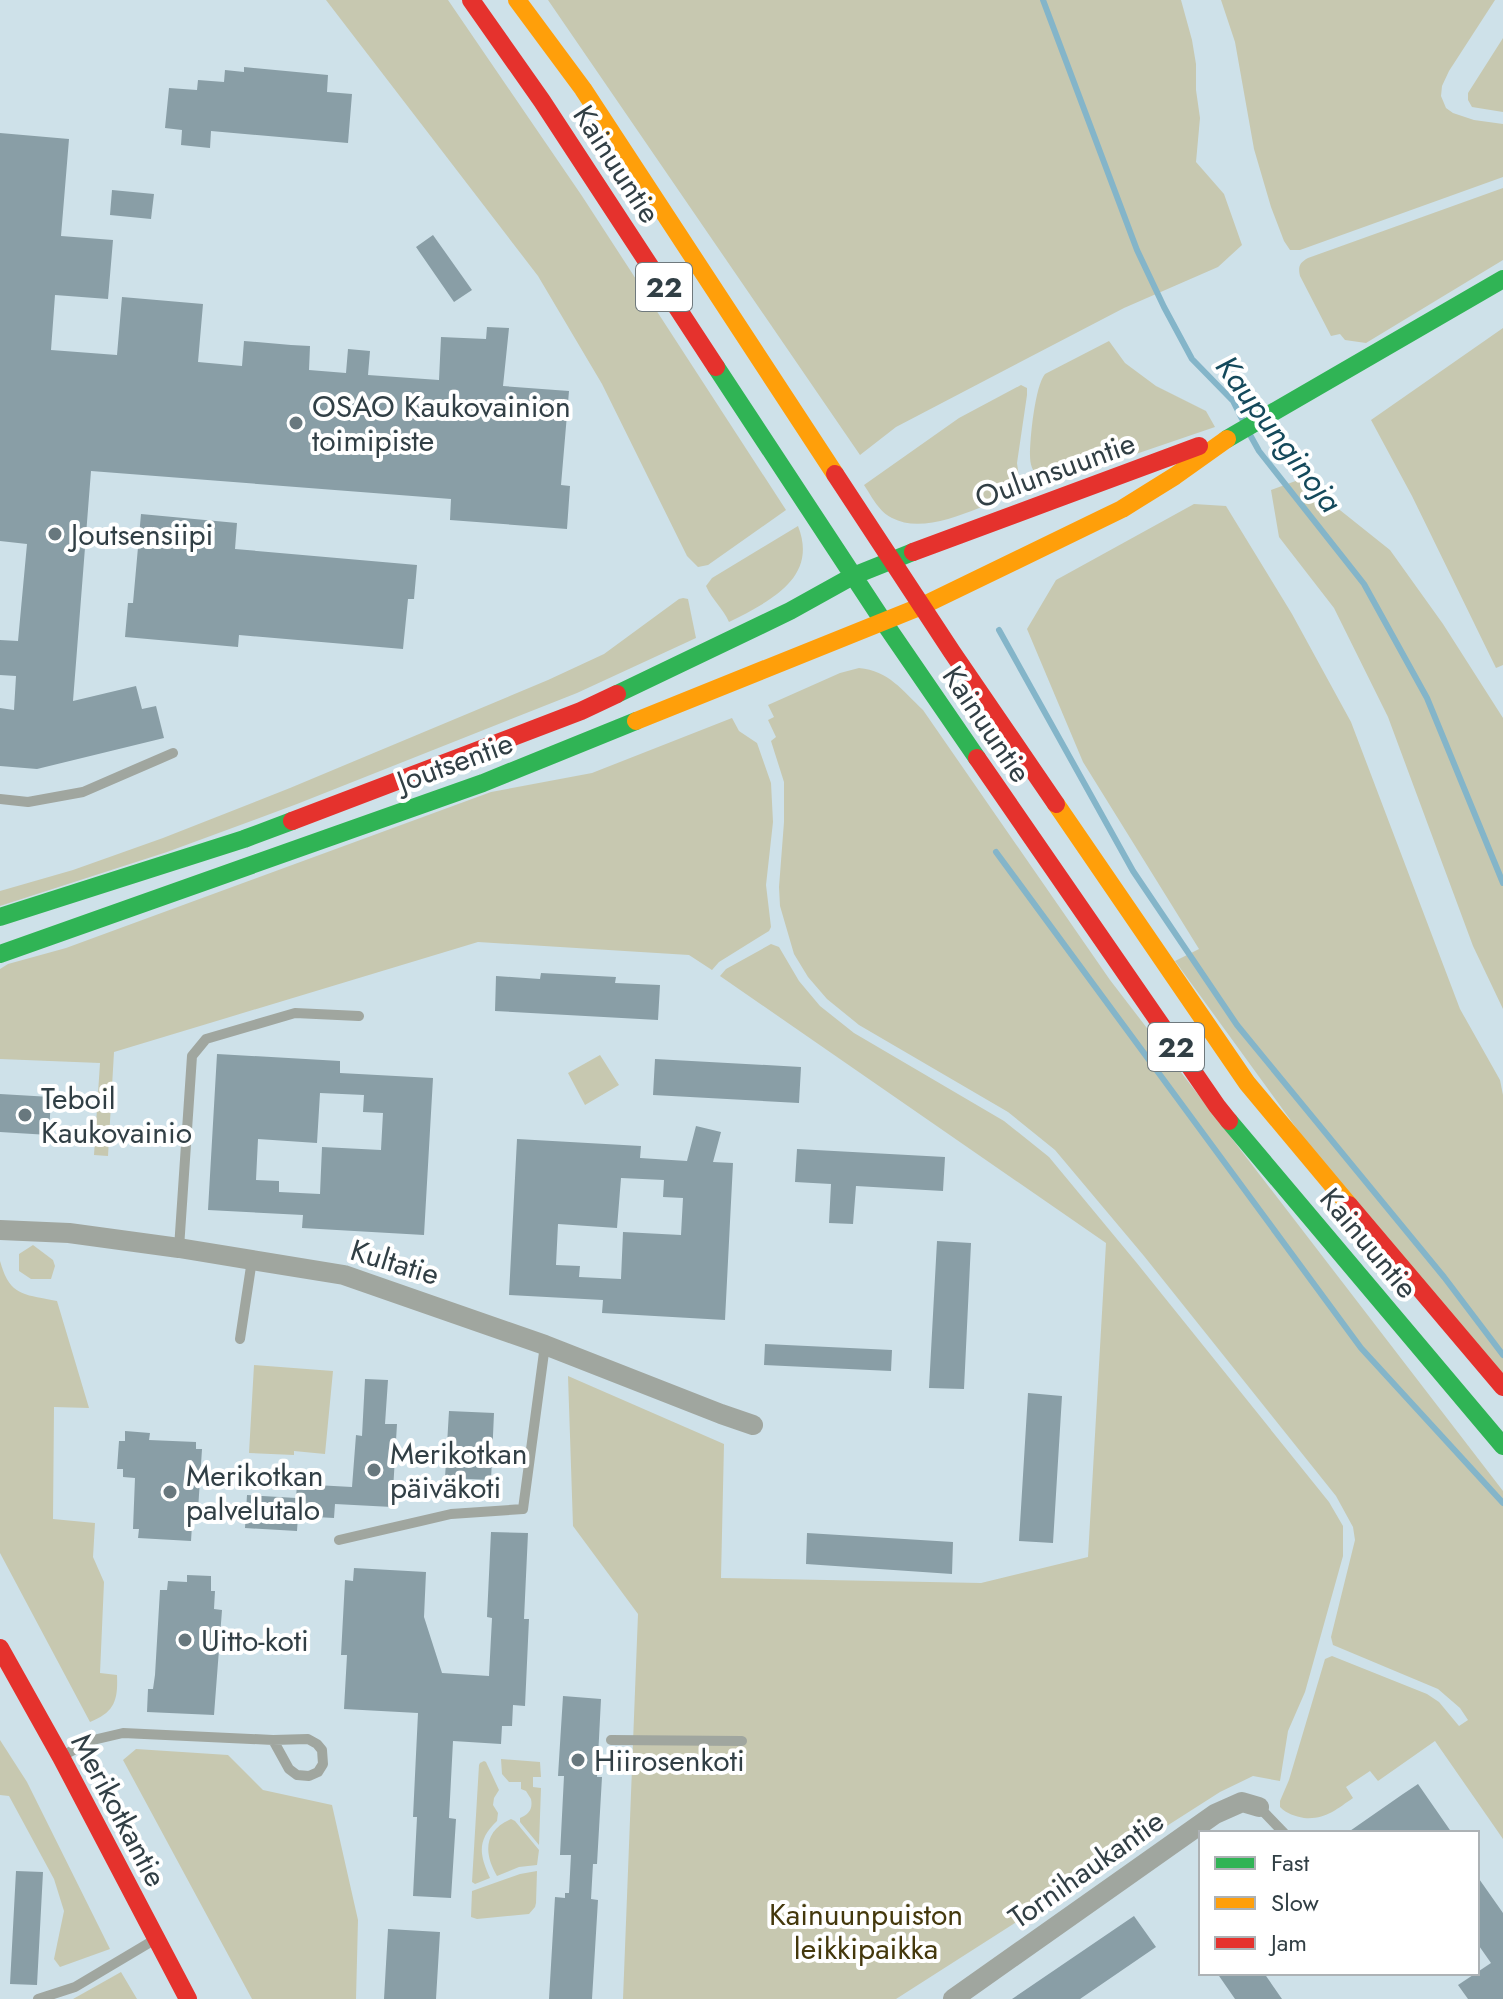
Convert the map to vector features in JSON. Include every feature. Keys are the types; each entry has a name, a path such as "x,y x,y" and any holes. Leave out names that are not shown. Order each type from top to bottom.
{"main road":[{"name":"Kainuuntie","path":"471,0 542,101 883,621 1217,1106 1503,1446"},
{"name":"Kainuuntie","path":"517,0 583,89 891,560 1247,1083 1503,1387"},
{"name":"Oulunsuuntie","path":"922,606 1122,509 1238,431 1503,279"},
{"name":"Oulunsuuntie","path":"891,560 1238,431"},
{"name":"Joutsentie","path":"0,917 244,839 581,711 891,560"},
{"name":"Joutsentie","path":"0,954 483,783 922,606"},
{"name":"Merikotkantie","path":"0,1648 188,1999"}],"street":[{"name":"Kultatie","path":"0,1230 69,1233 344,1275 545,1345 753,1425"},
{"name":"Tornihaukantie","path":"962,1997 1215,1814 1242,1802 1259,1807"}],"lane":[{"path":"0,799 28,802 83,792 173,753"},
{"path":"179,1248 192,1056 206,1039 295,1013 359,1016"},
{"path":"240,1339 252,1260"},
{"path":"339,1540 451,1514 523,1509 545,1345"},
{"path":"61,1757 93,1740 123,1733 308,1739 322,1750 323,1764 318,1772 309,1776 297,1775 289,1769 273,1740"},
{"path":"611,1740 742,1741"},
{"path":"1259,1807 1282,1831"},
{"path":"38,1999 75,1987 156,1939"}],"green space":[{"path":"326,0 448,0 582,196 786,510 708,565 698,567 687,556 602,384 538,276"},
{"path":"548,0 1181,0 1196,64 1200,118 1196,162 1224,194 1242,245 1218,267 1124,308 896,427 860,455"},
{"path":"1221,0 1495,0 1449,71 1441,96 1446,108 1453,113 1503,124 1503,177 1300,250 1290,250 1271,207 1254,149 1235,42"},
{"path":"1503,38 1503,112 1472,107 1468,93"},
{"path":"1503,188 1503,260 1366,343 1345,340 1340,334 1331,336 1300,276 1299,268 1303,262"},
{"path":"1503,328 1503,665 1496,668 1412,496 1371,420"},
{"path":"1109,341 1125,363 1156,386 1206,411 1215,427 1089,470 1039,478 1032,467 1030,455 1041,380 1045,374"},
{"path":"1021,385 1027,388 1027,395 1017,463 1019,478 1012,495 952,518 920,524 892,518 880,508 864,485 959,418"},
{"path":"1301,479 1390,550 1443,624 1503,718 1503,1009 1473,946 1388,717 1334,608 1279,537 1271,490"},
{"path":"1194,504 1226,506 1292,614 1351,722 1460,1009 1500,1080 1503,1095 1503,1377 1305,1140 1175,961 1199,949 1083,762 1027,629 1056,580"},
{"path":"798,526 803,545 802,561 796,574 774,597 729,622 706,586 712,578"},
{"path":"683,598 688,599 696,638 577,693 167,852 0,906 0,891 73,870 163,838 548,680 604,654"},
{"path":"859,668 887,677 923,710 1110,980 1503,1491 1503,1839 1435,1741 1378,1781 1370,1771 1346,1787 1353,1798 1325,1815 1304,1818 1280,1807 1325,1659 1332,1656 1427,1694 1439,1702 1459,1726 1468,1720 1460,1708 1438,1689 1333,1645 1331,1637 1355,1540 1353,1527 1336,1496 1055,1150 1008,1112 859,1025 827,999 794,954 780,906 784,782 771,741 776,737 768,720 774,717 768,705 840,673"},
{"path":"732,718 739,731 757,743 771,783 773,822 766,885 771,927 712,970 689,955 478,942 114,1052 108,1156 94,1155 100,1063 0,1059 0,969 8,964 66,948 491,792 592,773"},
{"name":"Kainuunpuiston leikkipaikka","path":"771,944 779,947 799,981 820,1006 854,1033 1004,1121 1049,1157 1329,1502 1343,1526 1343,1556 1305,1692 1288,1731 1280,1781 1253,1776 1220,1792 896,1999 623,1999 638,1614 573,1526 568,1376 724,1444 721,1578 981,1583 1088,1557 1106,1243 720,976 726,969"},
{"path":"600,1055 619,1085 585,1105 568,1073"},
{"path":"33,1245 53,1260 55,1266 51,1279 31,1279 19,1271 19,1254"},
{"path":"0,1261 14,1288 27,1295 57,1301 89,1408 54,1407 53,1519 95,1523 93,1557 104,1582 100,1673 117,1675 117,1684 110,1709 90,1722 0,1553"},
{"path":"254,1365 333,1371 325,1454 294,1451 294,1455 249,1453"},
{"path":"0,1740 27,1782 110,1949 60,1967 54,1959 64,1911 54,1879 9,1796 0,1795"},
{"path":"136,1749 228,1755 263,1790 332,1805 358,1920 356,1999 252,1999 123,1760"},
{"path":"501,1759 540,1762 541,1777 533,1777 533,1787 541,1788 539,1845 520,1822 520,1818 530,1811 531,1799 521,1789 521,1782 509,1782 502,1774"},
{"path":"484,1761 499,1790 493,1805 498,1813 497,1821 486,1835 482,1848 490,1878 475,1884 472,1882 479,1765"},
{"path":"511,1819 539,1850 537,1865 519,1867 497,1876 490,1860 489,1844 495,1830"},
{"path":"537,1871 536,1903 529,1914 471,1917 472,1891"},
{"path":"121,1972 137,1999 73,1999"}],"building":[{"path":"244,67 328,75 327,92 352,94 348,143 211,131 210,148 181,145 182,130 165,128 169,88 197,90 198,80 224,82 225,70 244,72"},
{"name":"OSAO Kaukovainion toimipiste","path":"0,133 69,139 61,236 113,240 108,299 55,295 51,350 117,355 122,297 203,304 198,362 242,366 244,341 310,346 309,370 346,373 348,349 370,351 368,375 439,380 441,337 486,339 487,327 509,328 503,386 569,391 561,485 570,486 567,529 450,520 451,499 91,471 73,701 136,686 142,709 156,706 164,738 37,769 0,766 0,708 14,710 16,676 0,675 0,640 18,641 27,544 0,541"},
{"path":"112,190 154,194 151,219 110,215"},
{"path":"433,235 472,290 454,302 416,247"},
{"path":"141,514 237,523 235,549 417,565 414,599 408,599 403,649 239,635 238,647 125,637 128,603 133,603"},
{"path":"541,973 616,977 615,983 660,985 658,1020 495,1011 496,976 540,979"},
{"path":"217,1054 340,1061 340,1073 433,1078 424,1235 302,1228 303,1215 208,1210","holes":["320,1093 364,1095 363,1112 383,1113 381,1150 322,1147 320,1194 279,1192 279,1181 256,1180 258,1139 317,1143"]},
{"path":"655,1059 801,1067 799,1103 653,1095"},
{"name":"Teboil Kaukovainio","path":"0,1094 51,1097 49,1135 0,1132"},
{"path":"696,1126 721,1132 713,1162 733,1163 725,1320 602,1313 603,1300 509,1295 517,1139 641,1146 640,1158 687,1161","holes":["621,1178 664,1180 663,1197 683,1198 681,1235 623,1232 621,1279 579,1277 580,1266 556,1265 558,1224 617,1228"]},
{"path":"797,1149 945,1157 943,1191 856,1186 853,1224 829,1223 831,1184 795,1182"},
{"path":"937,1241 971,1243 964,1389 929,1388"},
{"path":"765,1344 892,1350 891,1371 764,1365"},
{"path":"365,1379 388,1380 385,1424 397,1424 392,1507 335,1504 334,1518 298,1516 297,1531 245,1528 247,1495 296,1498 297,1484 352,1487 356,1435 362,1436"},
{"path":"1028,1393 1062,1396 1053,1543 1019,1541"},
{"path":"449,1411 494,1413 491,1480 445,1478"},
{"name":"Merikotkan palvelutalo","path":"125,1431 150,1433 149,1440 196,1442 196,1449 202,1449 198,1510 193,1509 191,1541 138,1538 139,1529 133,1529 135,1478 123,1477 123,1469 117,1469 119,1441 125,1441"},
{"name":"Hiirosenkoti","path":"491,1532 528,1533 524,1619 529,1619 525,1706 513,1705 512,1726 502,1726 501,1744 453,1741 449,1818 456,1819 451,1898 413,1896 418,1713 344,1709 347,1655 341,1655 345,1580 353,1581 354,1568 426,1572 424,1617 442,1673 489,1676 492,1618 487,1617"},
{"path":"807,1533 953,1542 952,1574 806,1564"},
{"name":"Uitto-koti","path":"187,1575 211,1576 211,1591 215,1591 214,1609 222,1610 214,1715 147,1712 148,1689 153,1689 155,1675 160,1590 167,1590 168,1581 187,1582"},
{"path":"563,1696 601,1699 597,1777 602,1777 597,1864 593,1864 591,1899 598,1900 592,1999 549,1999 555,1897 565,1898 565,1893 569,1893 571,1855 560,1855 564,1776 558,1776"},
{"path":"1418,1784 1451,1831 1350,1831"},
{"path":"16,1871 43,1872 37,1985 10,1984"},
{"path":"1479,1879 1503,1913 1503,1999 1468,1999 1458,1985 1473,1975 1479,1975 1479,1971 1491,1963 1479,1946"},
{"path":"1134,1916 1156,1947 1080,1999 1012,1999"},
{"path":"388,1929 440,1932 436,1999 384,1999"},
{"path":"1218,1975 1265,1975 1282,1999 1235,1999"}],"waterway":[{"name":"Kaupunginoja","path":"1043,0 1137,250 1164,307 1192,359 1233,401 1242,419"},
{"name":"Kaupunginoja","path":"1249,433 1259,451 1364,584 1427,698 1503,883"},
{"path":"999,630 1133,871 1237,1025 1444,1277 1503,1355"},
{"path":"996,852 1361,1348 1503,1503"}],"traffic: fast":[{"path":"1227,439 1503,279"},
{"path":"716,367 977,758"},
{"path":"617,694 790,611 853,576 913,552"},
{"path":"0,954 483,783 636,721"},
{"path":"0,917 292,821"},
{"path":"1229,1121 1503,1446"}],"traffic: slow":[{"path":"517,0 583,89 835,474"},
{"path":"636,721 922,606 1122,509 1227,439"},
{"path":"1056,804 1247,1083 1349,1205"}],"traffic: jam":[{"path":"471,0 542,101 716,367"},
{"path":"913,552 1199,446"},
{"path":"835,474 1056,804"},
{"path":"292,821 581,711 617,694"},
{"path":"977,758 1229,1121"},
{"path":"1349,1205 1503,1387"},
{"path":"0,1648 188,1999"}],"place":[{"name":"OSAO Kaukovainion toimipiste","path":"296,423"},
{"name":"Joutsensiipi","path":"55,534"},
{"name":"Teboil Kaukovainio","path":"25,1115"},
{"name":"Merikotkan päiväkoti","path":"374,1470"},
{"name":"Merikotkan palvelutalo","path":"170,1492"},
{"name":"Uitto-koti","path":"185,1640"},
{"name":"Hiirosenkoti","path":"578,1760"}]}
